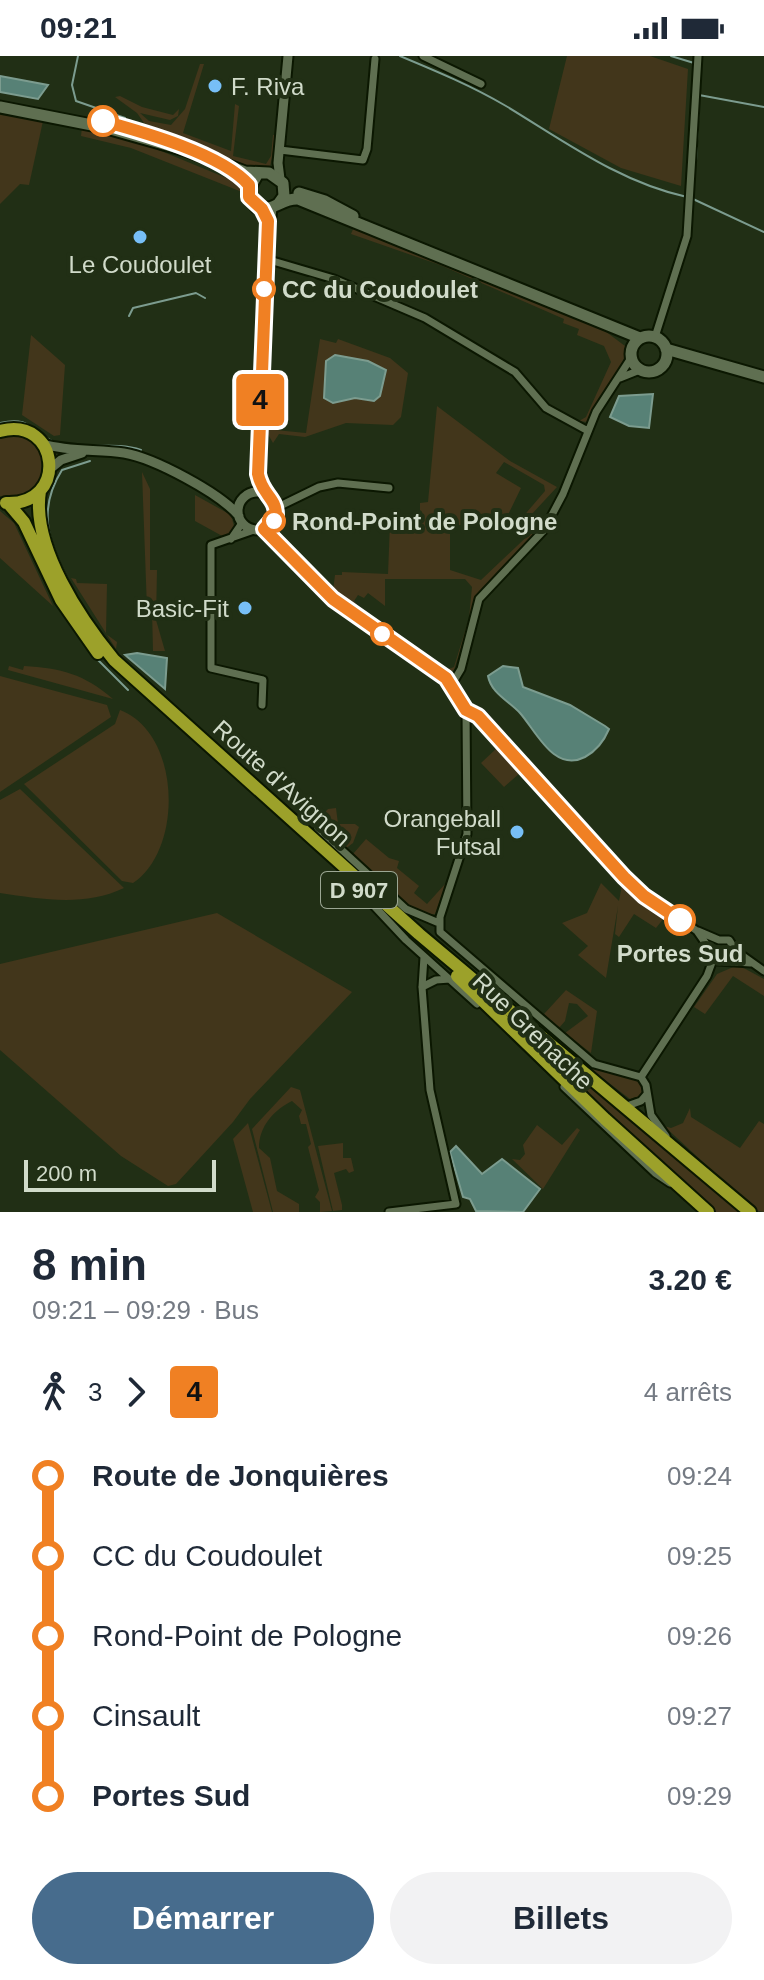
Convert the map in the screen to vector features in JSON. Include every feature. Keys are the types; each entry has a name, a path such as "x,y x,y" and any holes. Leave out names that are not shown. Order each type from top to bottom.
{"main road":[{"path":"0,100 136,130 233,169 273,178 325,201 364,223"},
{"path":"0,107 76,120 185,150"},
{"path":"56,111 76,120"},
{"path":"233,169 249,185 252,202 271,207 298,199 364,223 604,323 634,348 640,370 654,371 665,362 713,364"},
{"path":"249,185 273,178"},
{"path":"271,207 273,178"},
{"path":"634,348 655,337 666,349 764,377"},
{"path":"665,362 666,349"},
{"path":"0,431 21,429 43,444 50,469"},
{"name":"D 907","path":"4,502 26,501 40,491 50,469"},
{"name":"Route d'Avignon","path":"40,491 42,526 58,572 77,609 114,660 419,934 750,1212"},
{"name":"Route d'Avignon","path":"4,502 24,522 74,623 111,668 498,1014 605,1119 708,1212"}],"street":[{"path":"273,178 280,150 288,56"},
{"path":"423,56 481,84"},
{"path":"655,337 687,236 698,56"},
{"path":"280,150 363,160 367,149 375,59"},
{"path":"14,109 56,111"},
{"path":"262,705 263,680 211,668 211,545 259,530 275,520 276,508 264,493 258,474 266,259 271,207"},
{"path":"266,259 334,279 417,313 515,372 546,408 588,431"},
{"path":"452,684 461,669 479,599 544,530 605,394 620,378 634,348"},
{"path":"620,378 640,370"},
{"path":"43,444 124,453 148,460 224,503 240,520 259,530 333,599 452,684 466,714 467,834 439,923 444,938 594,1064 641,1077"},
{"path":"50,469 69,456 92,451"},
{"path":"224,503 240,502 250,494 258,474"},
{"path":"276,508 319,487 338,483 389,488"},
{"path":"250,494 264,493"},
{"path":"230,541 240,520 240,502"},
{"path":"466,714 485,723 630,883 697,931 719,940 729,940 734,955"},
{"path":"318,828 406,909 439,923"},
{"name":"Rue Grenache","path":"361,892 425,957 655,1173 684,1190"},
{"path":"697,931 716,956"},
{"path":"641,1077 707,976 719,940"},
{"path":"716,956 734,955 764,971"},
{"path":"389,1212 456,1204 430,1090 422,987 425,957"},
{"path":"422,987 436,980 450,979"},
{"path":"641,1077 651,1115 679,1152"},
{"path":"627,1106 641,1101 647,1094"}],"shaded area":[{"path":"567,56 650,56 688,69 681,186 621,168 549,129"},
{"path":"200,64 204,64 183,133 231,151 235,104 239,106 233,156 266,164 271,156 273,135 276,135 270,167 259,170 144,123 137,113 115,97 120,96 142,107 173,115 179,109 178,116 170,120 140,113 149,121 171,125 185,109"},
{"path":"0,114 43,121 29,185 20,184 0,204"},
{"path":"82,127 149,146 241,184 242,192 131,148 81,136"},
{"path":"354,227 597,325 625,346 622,363 588,422 579,421 586,417 611,362 604,346 577,335 579,329 563,323 564,319 440,265 351,234"},
{"path":"31,335 65,365 60,435 54,436 22,415"},
{"path":"320,339 336,343 338,339 390,358 408,373 401,417 393,425 346,423 305,437 279,434 273,443 265,429 306,433"},
{"path":"437,406 510,461 557,487 531,515 531,520 525,522 521,519 545,491 544,485 504,462 496,473 521,488 506,519 509,525 450,525 450,570 481,580 537,527 541,530 478,593 454,670 449,673 446,670 454,667 469,618 472,587 465,579 385,579 385,606 368,593 364,598 358,595 354,601 360,608 333,591 335,575 342,575 342,572 388,574 390,523 420,524 420,503 428,502"},
{"path":"11,433 29,441 40,451 45,463 37,486 28,494 15,498 0,496 0,435"},
{"path":"142,472 150,489 150,570 157,570 156,620 165,651 153,651 152,610 147,609"},
{"path":"195,495 231,515 234,526 230,536 224,537 195,521"},
{"path":"0,511 14,523 53,606 0,558"},
{"path":"71,578 76,579 77,583 107,584 106,633"},
{"path":"9,666 23,670 24,666 49,668 72,674 113,699 8,670"},
{"path":"0,676 107,705 111,717 0,792"},
{"path":"120,710 140,723 155,742 164,766 168,792 167,819 161,845 150,867 133,883 122,881 24,784 115,724"},
{"path":"498,747 520,773 504,787 481,763"},
{"path":"20,789 124,888 78,900 0,893 0,800"},
{"path":"336,808 338,824 355,824 359,827 353,843 345,849 316,822 328,809"},
{"path":"366,839 389,858 399,861 397,868 419,886 414,893 427,904 446,883 435,914 428,915 407,905 357,860 353,854"},
{"path":"601,883 619,901 622,885 664,918 656,928 634,914 619,937 615,934 618,906 606,978 578,955 588,946 562,923 587,913"},
{"path":"217,913 352,992 250,1099 176,1184 168,1186 121,1156 0,1050 0,964"},
{"path":"738,965 764,979 764,996 733,976 705,1014 694,1007 717,974"},
{"path":"455,969 741,1212 712,1212"},
{"path":"566,990 597,1011 591,1053 565,1033 588,1016 577,1004 569,1003 565,1021 559,1028 544,1014"},
{"path":"584,1064 636,1080 641,1084 642,1095 630,1099"},
{"path":"291,1087 300,1090 332,1211 320,1212 320,1202 315,1197 319,1190 308,1147 311,1144 306,1124 301,1124 299,1116 302,1110 292,1101 269,1120 259,1148 270,1158 277,1191 299,1204 299,1212 273,1212 252,1129"},
{"path":"690,1108 691,1117 740,1148 759,1121 764,1124 764,1212 755,1210 664,1126 671,1128 683,1123"},
{"path":"248,1123 272,1212 253,1212 233,1139"},
{"path":"537,1125 562,1145 577,1128 580,1130 543,1189 512,1159 520,1160 525,1154 523,1145"},
{"path":"343,1143 343,1158 351,1158 354,1171 349,1173 346,1169 334,1173 342,1210 333,1211 318,1146"}],"water":[{"path":"0,76 48,85 38,99 0,92"},
{"path":"335,355 368,361 386,370 380,396 374,401 355,398 333,403 324,398 326,361"},
{"path":"653,394 649,428 629,426 610,417 619,396"},
{"path":"137,653 167,658 165,689 125,655"},
{"path":"503,666 518,668 523,687 570,705 609,729 605,738 585,757 574,760 555,755 490,682 488,676"},
{"path":"456,1146 482,1174 502,1159 540,1189 523,1212 476,1211 470,1199 463,1197 450,1152"}],"waterway":[{"path":"78,56 72,85 76,101 125,118"},
{"path":"400,56 493,99 615,171 687,197"},
{"path":"671,56 694,63"},
{"path":"699,95 764,107"},
{"path":"696,161 699,102"},
{"path":"693,199 764,232"},
{"path":"129,316 133,308 196,293 205,298"},
{"path":"0,423 24,423 61,444 141,450"},
{"path":"71,586 48,528 49,500 62,470 90,461"},
{"path":"26,540 54,599"},
{"path":"97,659 128,690"},
{"path":"411,919 438,942"}],"bus line":[{"name":"4","path":"103,121 158,137 233,169 249,185 249,197 256,207 262,209 268,221 258,474 264,493 275,504 276,515 271,525 264,529 333,599 446,678 466,710 478,716 624,877 644,896 680,920"}],"place":[{"name":"F. Riva","path":"215,86"},
{"name":"Le Coudoulet","path":"140,237"},
{"name":"CC du Coudoulet","path":"264,289"},
{"name":"Rond-Point de Pologne","path":"274,521"},
{"name":"Basic-Fit","path":"245,608"},
{"name":"Orangeball Futsal","path":"517,832"},
{"name":"Portes Sud","path":"680,920"}]}
